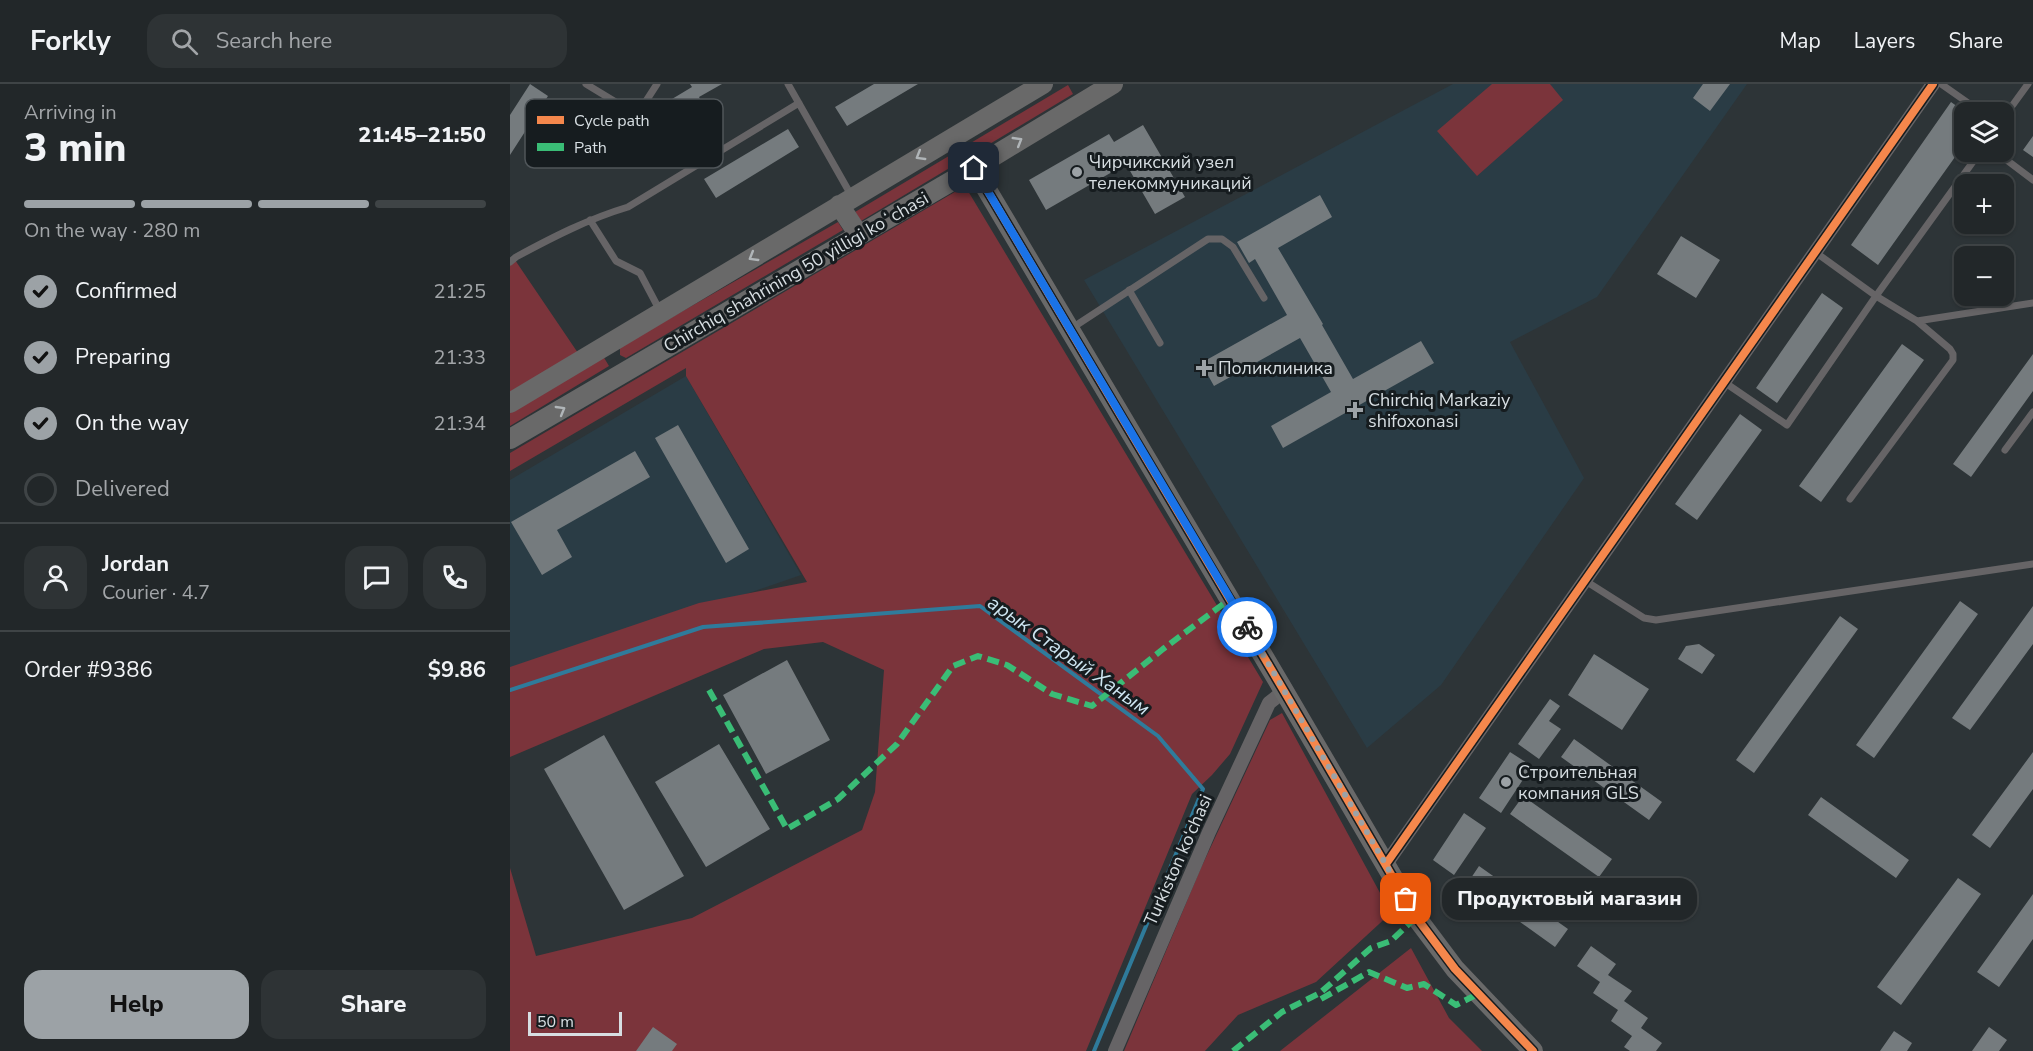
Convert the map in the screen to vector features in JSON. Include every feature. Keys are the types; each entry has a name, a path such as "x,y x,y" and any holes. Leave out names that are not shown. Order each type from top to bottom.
{"main road":[{"name":"Chirchiq shahrining 50 yilligi koʻchasi","path":"510,403 1043,84"},
{"name":"Chirchiq shahrining 50 yilligi koʻchasi","path":"510,439 974,168 1082,92 1113,84"},
{"path":"974,168 1416,917 1463,978 1533,1051"},
{"path":"846,201 859,235"},
{"path":"606,346 621,374"}],"street":[{"path":"1386,864 1933,84"},
{"name":"Turkiston ko‘chasi","path":"1115,1051 1209,832 1269,703 1284,690"}],"lane":[{"path":"586,84 611,99"},
{"path":"647,99 657,84"},
{"path":"788,84 846,201"},
{"path":"1941,84 1967,102"},
{"path":"2014,103 2028,84"},
{"path":"723,149 799,103"},
{"path":"1724,382 1787,425 1973,162"},
{"path":"2009,162 2033,180"},
{"path":"510,262 564,231 628,207 692,168"},
{"path":"590,220 616,261 640,273 661,313"},
{"path":"1069,329 1208,239 1222,238 1233,247 1264,298"},
{"path":"1815,252 1876,296 1917,321 1953,354 1953,360 1850,499"},
{"path":"1129,290 1160,343"},
{"path":"1917,321 2033,303"},
{"path":"2005,450 2033,411"},
{"path":"1584,580 1644,618 1656,620 2033,564"}],"shaded area":[{"name":"Chirchiq Markaziy shifoxonasi","path":"1453,84 1747,84 1597,297 1510,342 1584,478 1441,685 1367,748 1084,280"},
{"path":"1492,84 1550,84 1563,100 1477,176 1437,131"},
{"path":"1068,85 1073,94 861,221 855,212"},
{"path":"965,186 1263,682 1230,754 1192,794 1086,1051 510,1051 510,868 536,956 692,918 862,830 875,792 884,670 823,642 764,649 510,757 510,667 699,603 807,582 686,376 686,368 510,471 510,453"},
{"path":"838,222 843,230 626,358 620,355 620,347"},
{"path":"510,260 515,260 578,353 510,392"},
{"path":"603,356 609,366 510,426 510,412"},
{"path":"686,376 801,575 510,676 510,480"},
{"path":"1282,713 1391,913 1316,982 1238,1015 1205,1051 1124,1051 1200,870 1270,720"},
{"path":"1411,948 1449,1018 1482,1051 1280,1051"}],"building":[{"path":"530,84 548,96 546,99 525,99 525,132 510,155 510,115"},
{"path":"690,84 722,84 699,97 700,99 672,99 692,87"},
{"path":"874,84 918,84 847,126 835,107"},
{"path":"1703,84 1730,84 1710,111 1693,98"},
{"path":"1951,102 1954,104 1954,158 1878,265 1851,245"},
{"name":"Чирчикский узел телекоммуникаций","path":"1143,125 1185,197 1155,214 1126,164 1046,210 1029,180 1109,134 1114,142"},
{"path":"788,129 799,147 716,198 704,179"},
{"path":"2033,136 2033,157 2023,150"},
{"path":"1320,195 1332,217 1278,248 1353,379 1421,341 1434,363 1283,448 1271,426 1331,392 1300,338 1214,386 1201,363 1287,315 1255,259 1249,263 1237,242"},
{"path":"1681,236 1720,260 1696,298 1657,274"},
{"path":"1822,293 1843,308 1777,403 1756,388"},
{"path":"1902,344 1924,360 1821,502 1799,486"},
{"path":"2033,354 2033,391 1971,477 1953,464"},
{"path":"1740,414 1762,430 1697,520 1675,504"},
{"path":"678,425 749,549 726,563 655,438"},
{"path":"635,451 650,477 557,530 572,557 542,575 511,522"},
{"path":"1960,601 1978,614 1874,758 1856,745"},
{"path":"2033,606 2033,644 1970,730 1952,718"},
{"path":"1840,616 1858,629 1754,773 1736,760"},
{"path":"1699,644 1715,655 1702,674 1678,659 1686,646"},
{"path":"1594,654 1649,689 1622,730 1568,695"},
{"path":"787,660 830,740 766,774 723,695"},
{"path":"1550,699 1560,706 1549,721 1561,729 1539,759 1518,744"},
{"path":"604,735 684,876 624,910 544,769"},
{"path":"1574,739 1662,802 1649,820 1561,757"},
{"path":"719,744 770,829 706,867 655,782"},
{"path":"1510,752 1532,766 1501,813 1479,798"},
{"path":"2033,752 2033,789 1990,848 1972,835"},
{"path":"1523,796 1612,859 1599,877 1510,814"},
{"path":"1821,797 1909,860 1896,878 1808,815"},
{"path":"1464,813 1486,828 1454,875 1433,860"},
{"path":"1479,866 1568,929 1555,947 1467,884"},
{"path":"1958,878 1981,894 1901,1005 1877,987"},
{"path":"2033,894 2033,939 1999,987 1977,972"},
{"path":"1591,946 1616,964 1608,975 1632,991 1624,1001 1648,1018 1641,1028 1662,1043 1656,1051 1630,1051 1624,1047 1632,1036 1611,1021 1618,1010 1593,993 1600,982 1577,966"},
{"path":"653,1027 677,1044 672,1051 636,1051"},
{"path":"1989,1027 2007,1040 1999,1051 1972,1051"},
{"path":"1894,1031 1912,1043 1907,1051 1880,1051"}],"waterway":[{"name":"арык Старый Ханым","path":"510,690 703,627 980,606 1158,736 1203,789 1094,1051"}],"marked path":[{"path":"709,690 787,829 838,799 897,744 953,666 978,656 1007,665 1052,694 1092,706 1230,599"},
{"path":"1233,1051 1282,1012 1320,993 1371,948 1391,941 1416,917"},
{"path":"1321,999 1369,972 1407,988 1424,984 1456,1005 1478,994"}],"cycle path":[{"path":"1386,864 1933,84"},
{"path":"974,168 1416,917 1455,969 1533,1051"}],"way so far":[{"path":"1247,627 1406,899"}],"place":[{"name":"Чирчикский узел телекоммуникаций","path":"1077,172"},
{"name":"Поликлиника","path":"1204,368"},
{"name":"Chirchiq Markaziy shifoxonasi","path":"1355,410"},
{"name":"Строительная компания GLS","path":"1506,782"},
{"name":"Продуктовый магазин","path":"1406,899"}],"route":[{"path":"974,168 1247,627"}]}
